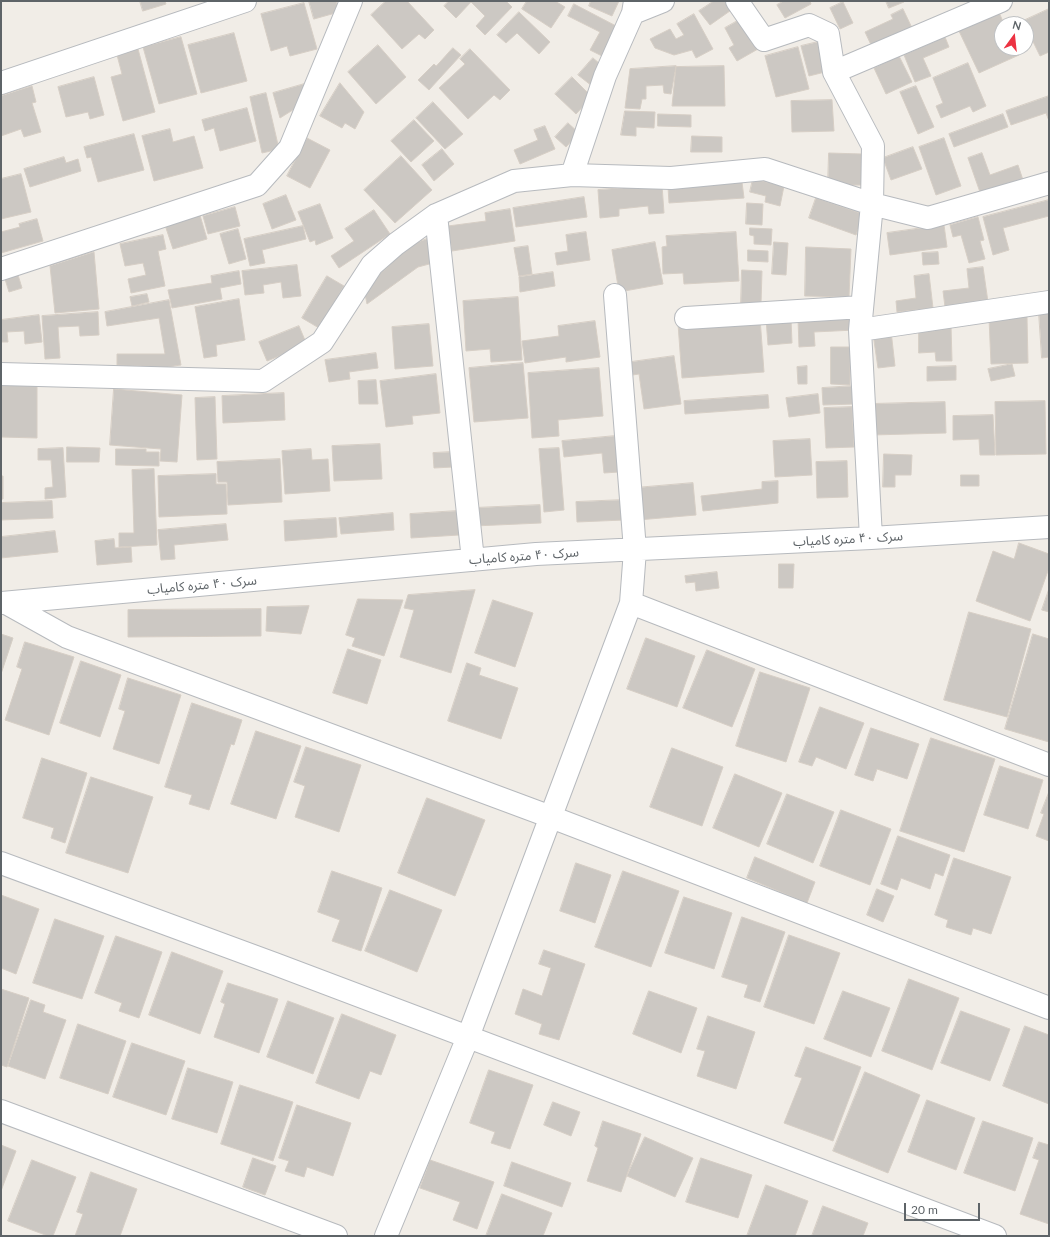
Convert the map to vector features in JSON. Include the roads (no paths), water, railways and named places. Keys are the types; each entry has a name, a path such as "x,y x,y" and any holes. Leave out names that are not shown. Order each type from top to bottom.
{"street":[{"path":"1,83 244,1"},
{"path":"1,268 258,185 290,148 351,1"},
{"path":"572,176 605,76 634,7 663,1"},
{"path":"737,1 764,40 809,25 828,34 834,72 873,146 872,204 860,330 870,538"},
{"path":"834,72 1001,1"},
{"path":"1,374 263,381 322,342 372,265 396,244 436,215 514,181 572,176 671,178 765,169 872,204 928,218 1049,183"},
{"path":"436,215 473,560"},
{"path":"386,1236 468,1037 631,603 635,550 615,295"},
{"path":"860,330 1049,302"},
{"path":"686,318 862,307"},
{"name":"سرک ۴۰ متره کامیاب","path":"3,603 536,554 870,538 1049,527"},
{"path":"3,603 67,637 551,817 1049,1008"},
{"path":"631,603 1049,765"},
{"path":"1,862 995,1236"},
{"path":"1,1111 336,1236"}]}
